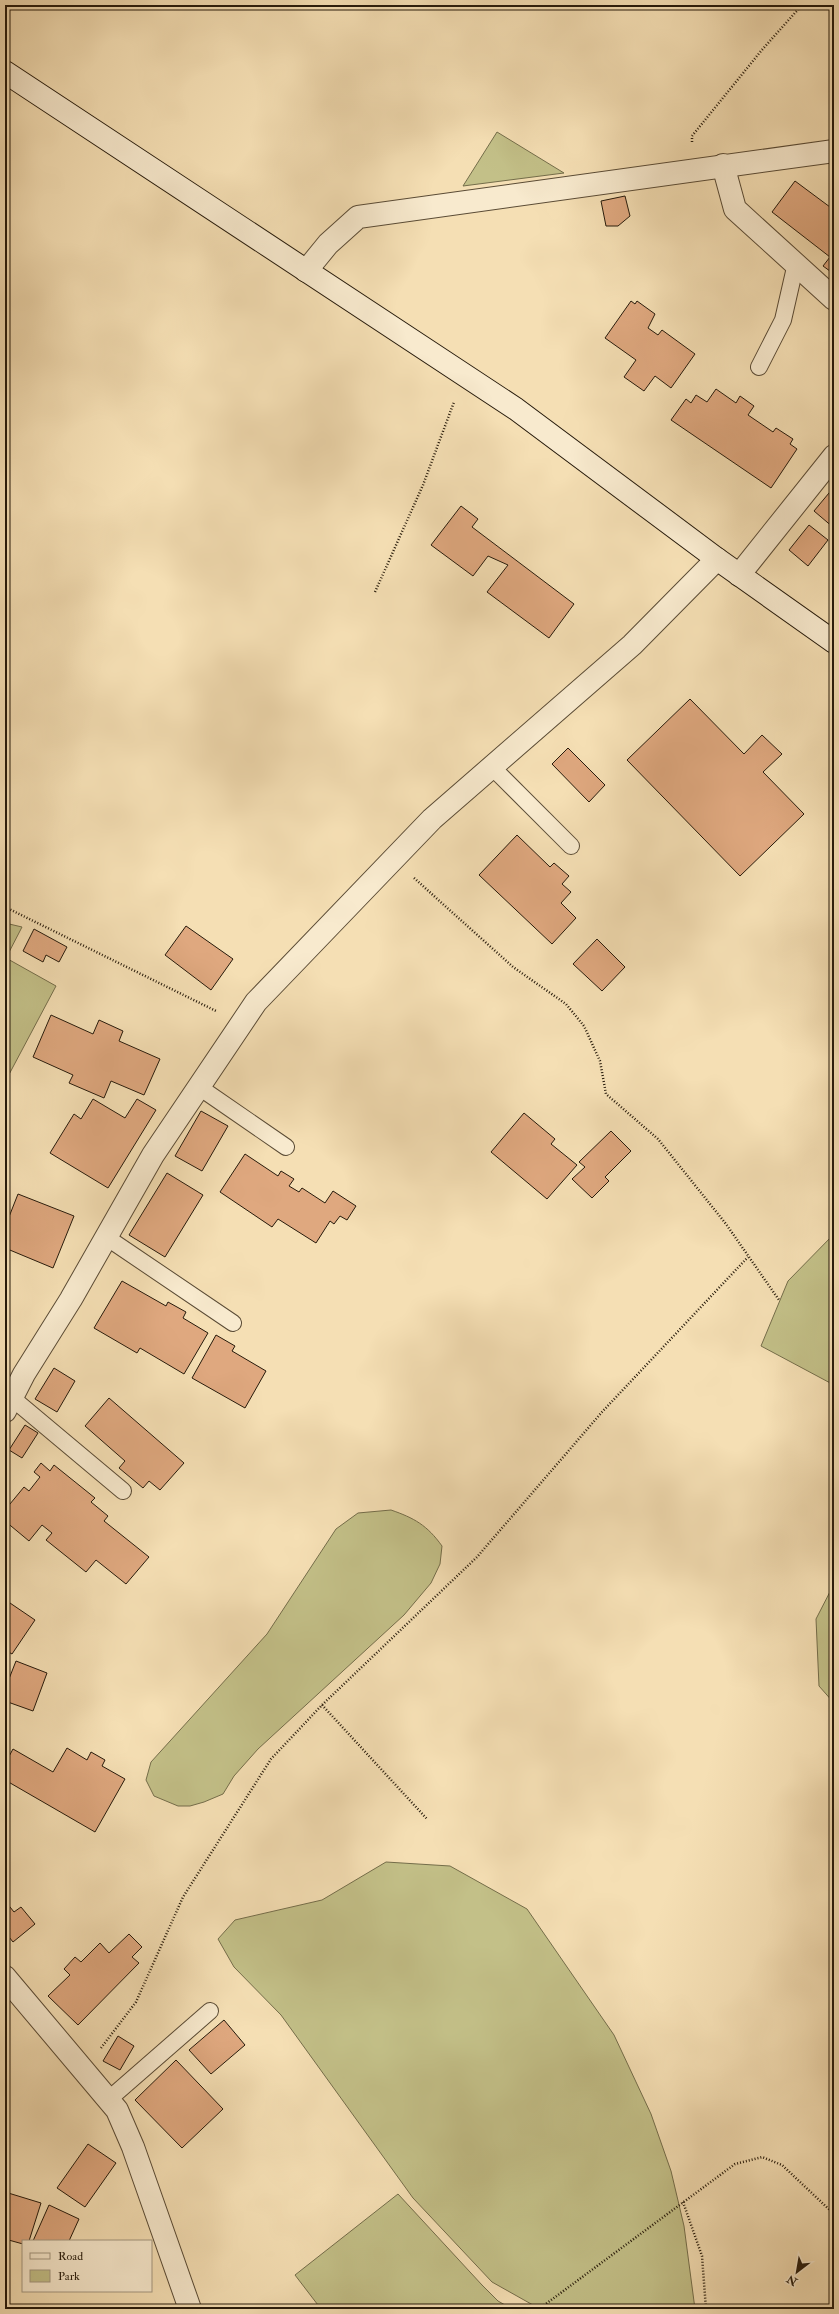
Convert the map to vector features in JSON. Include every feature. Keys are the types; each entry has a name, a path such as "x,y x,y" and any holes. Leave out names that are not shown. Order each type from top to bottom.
{"street":[{"path":"5,72 516,409 717,559 834,642"},
{"path":"306,270 328,244 358,217 834,150"},
{"path":"723,165 735,209 834,299"},
{"path":"739,574 834,456"},
{"path":"8,1405 153,1155 256,1002 432,819 632,645 717,559"},
{"path":"7,1987 84,2071 117,2110 133,2147 190,2309"}],"lane":[{"path":"759,367 783,320 796,263"},
{"path":"492,767 571,846"},
{"path":"199,1087 286,1147"},
{"path":"106,1237 233,1322"},
{"path":"8,1405 123,1491"},
{"path":"108,2100 210,2011"}],"path":[{"path":"5,16 13,5"},
{"path":"692,170 692,136 761,51 802,5"},
{"path":"375,592 423,485 464,376"},
{"path":"393,859 513,967 566,1004 584,1026 600,1061 606,1094 658,1139 726,1224 779,1300"},
{"path":"5,907 242,1024"},
{"path":"84,2071 136,2002 183,1897 271,1759 322,1705 476,1557 602,1412 748,1257"},
{"path":"322,1705 427,1819"},
{"path":"539,2309 735,2164 762,2157 782,2165 834,2214"},
{"path":"683,2202 702,2256 706,2309"}],"green space":[{"path":"497,132 564,173 463,186"},
{"path":"5,923 22,927 6,958 56,986 5,1082"},
{"path":"834,1234 834,1385 761,1346 788,1281"},
{"path":"391,1510 420,1523 442,1546 440,1564 431,1583 404,1615 258,1749 234,1776 223,1794 190,1806 178,1806 154,1796 146,1780 151,1762 267,1634 336,1529 358,1513"},
{"path":"834,1584 834,1703 819,1686 816,1619"},
{"path":"386,1862 450,1866 527,1909 614,2035 651,2114 671,2171 684,2226 695,2309 540,2309 492,2282 413,2198 281,2015 234,1967 218,1939 235,1920 322,1900"},
{"path":"398,2194 482,2285 498,2301 512,2309 321,2309 295,2275"}],"building":[{"path":"795,181 834,210 834,274 823,266 830,257 772,212"},
{"path":"625,196 630,216 618,226 606,226 601,201"},
{"path":"631,301 635,304 637,301 655,314 648,328 658,335 662,330 695,354 671,388 655,376 644,391 624,377 636,360 605,338"},
{"path":"716,389 736,403 740,396 754,406 748,415 773,432 776,428 793,439 790,444 797,449 771,488 671,420 686,399 691,403 696,395 707,402"},
{"path":"834,487 834,528 814,511"},
{"path":"461,506 478,519 472,527 574,604 549,638 487,592 508,565 488,556 473,576 431,545"},
{"path":"809,525 828,540 808,566 789,550"},
{"path":"690,699 744,754 762,735 782,754 763,772 804,814 740,876 627,760"},
{"path":"568,748 605,785 589,802 552,764"},
{"path":"517,835 550,867 554,863 569,876 562,884 571,892 561,903 576,918 552,944 479,875"},
{"path":"186,926 233,959 211,990 165,955"},
{"path":"34,929 67,947 59,962 46,955 43,962 23,951"},
{"path":"597,939 625,967 602,991 573,964"},
{"path":"51,1015 93,1034 99,1020 123,1031 119,1041 160,1059 144,1095 111,1081 104,1098 69,1083 73,1075 33,1057"},
{"path":"93,1099 125,1118 137,1099 156,1110 108,1188 50,1153 74,1114 81,1119"},
{"path":"201,1111 228,1126 202,1171 175,1156"},
{"path":"524,1113 555,1139 551,1144 577,1165 547,1199 491,1152"},
{"path":"611,1131 631,1151 605,1177 609,1181 592,1198 572,1179 585,1167 579,1162"},
{"path":"245,1154 278,1176 281,1171 294,1179 289,1186 299,1192 302,1188 325,1203 333,1191 356,1206 347,1220 340,1216 334,1224 330,1221 316,1243 278,1219 272,1227 220,1192"},
{"path":"167,1173 203,1195 165,1257 129,1235"},
{"path":"18,1194 74,1216 53,1268 5,1248 5,1227"},
{"path":"122,1281 166,1306 168,1302 186,1312 183,1318 208,1333 184,1374 140,1348 137,1353 94,1328"},
{"path":"216,1335 235,1346 232,1351 266,1371 245,1408 192,1378"},
{"path":"54,1368 75,1381 57,1412 35,1399"},
{"path":"109,1398 184,1463 160,1490 149,1481 143,1488 119,1468 125,1461 85,1426"},
{"path":"25,1425 38,1433 22,1458 9,1450"},
{"path":"41,1463 50,1471 54,1465 95,1498 91,1502 108,1516 104,1521 149,1557 126,1584 96,1560 86,1572 46,1540 52,1533 42,1525 29,1541 5,1521 5,1510 24,1487 29,1491 40,1477 34,1472"},
{"path":"10,1603 35,1620 12,1654 5,1650 5,1609"},
{"path":"16,1661 47,1673 33,1711 5,1701 5,1689"},
{"path":"67,1748 87,1760 91,1752 105,1760 102,1766 125,1779 95,1832 5,1780 5,1759 7,1760 13,1749 53,1772"},
{"path":"6,1902 14,1912 21,1907 35,1924 13,1942 5,1932"},
{"path":"129,1934 142,1947 132,1957 139,1963 78,2025 48,1996 70,1975 64,1969 75,1957 81,1962 100,1943 109,1953"},
{"path":"224,2020 245,2045 211,2074 189,2050"},
{"path":"118,2036 134,2046 120,2070 103,2061"},
{"path":"176,2060 223,2109 182,2148 135,2100"},
{"path":"88,2144 116,2163 85,2207 57,2188"},
{"path":"5,2192 41,2203 29,2240 22,2240 22,2244 5,2239"},
{"path":"49,2205 79,2219 69,2240 33,2240"}]}
